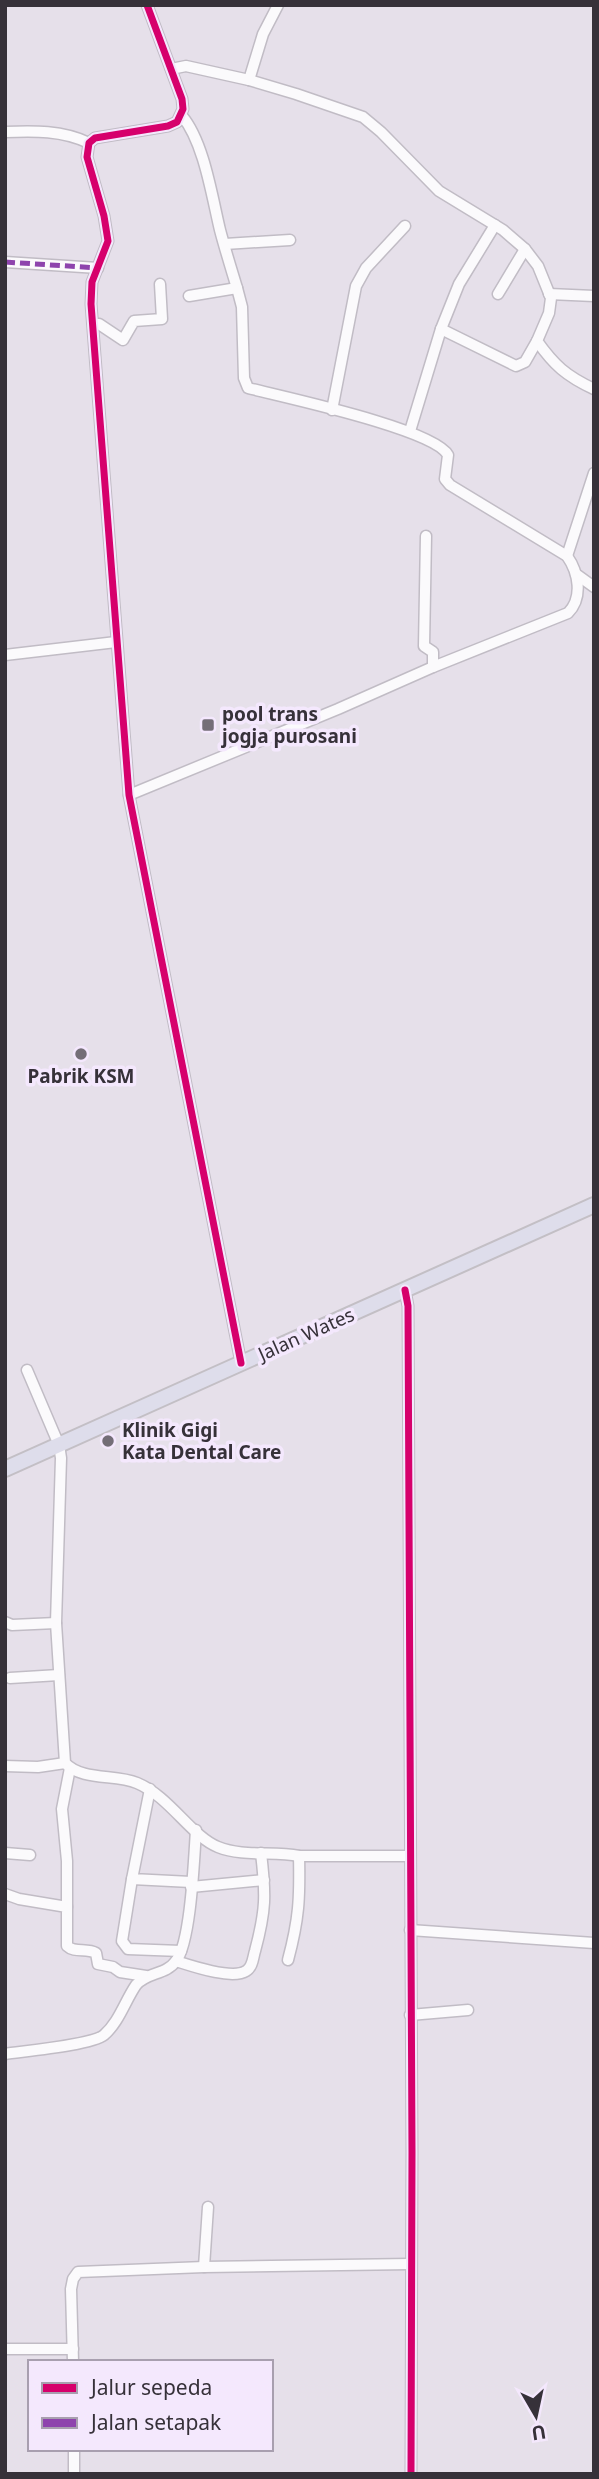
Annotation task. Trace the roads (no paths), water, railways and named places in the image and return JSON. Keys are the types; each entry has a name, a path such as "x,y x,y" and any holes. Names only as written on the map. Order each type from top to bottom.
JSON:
{"highway":[{"name":"Jalan Wates","path":"5,1469 594,1205"}],"street":[{"path":"129,795 568,612 575,606 578,598 575,567 567,556 450,485 445,479 447,451 410,431 246,386 242,307 196,141 182,116 182,100 147,5"},
{"path":"249,80 263,34 278,5"},
{"path":"171,69 186,66 249,80 296,93 363,117 439,191 495,225 525,248 538,266 549,294 549,313 525,362 516,366 441,329"},
{"path":"182,116 168,126 95,138 89,143 87,157 104,216 108,241 91,291 129,795 241,1363"},
{"path":"5,132 43,130 89,143"},
{"path":"410,431 441,329 459,284 495,225"},
{"path":"332,410 356,286 366,268 405,226"},
{"path":"225,244 290,240"},
{"path":"498,294 525,248"},
{"path":"5,262 99,268"},
{"path":"93,328 99,324 123,340 134,321 162,319 160,284"},
{"path":"189,296 237,288"},
{"path":"549,294 594,296"},
{"path":"537,341 553,364 594,389"},
{"path":"567,556 594,473"},
{"path":"426,536 424,646 433,652 433,667"},
{"path":"576,574 594,587"},
{"path":"5,655 116,642"},
{"path":"404,1290 408,1306 411,2474"},
{"path":"27,1370 59,1445 61,1469 56,1623 68,1765 62,1810 67,1861 67,1946 70,1949 92,1951 96,1953 98,1964 113,1967 120,1972 146,1976 165,1970 179,1956 191,1885 196,1830"},
{"path":"5,1622 12,1625 56,1623"},
{"path":"10,1678 59,1675"},
{"path":"5,1766 68,1765 77,1772 122,1778 150,1789 216,1846 299,1856 410,1856"},
{"path":"150,1789 122,1941 128,1949 179,1956 206,1970 234,1973 248,1970 264,1917 266,1899 261,1853"},
{"path":"5,1853 30,1855"},
{"path":"288,1960 299,1910 299,1856"},
{"path":"132,1879 191,1885 264,1881"},
{"path":"5,1894 67,1907"},
{"path":"411,1930 594,1942"},
{"path":"5,2054 97,2039 110,2028 137,1985 146,1976"},
{"path":"410,2015 468,2010"},
{"path":"204,2267 208,2207"},
{"path":"73,2360 71,2289 78,2272 411,2264"},
{"path":"5,2350 73,2349"},
{"path":"74,2451 74,2474"}],"place":[{"name":"pool trans jogja purosani","path":"208,725"},
{"name":"Pabrik KSM","path":"81,1054"},
{"name":"Klinik Gigi Kata Dental Care","path":"108,1441"}]}
